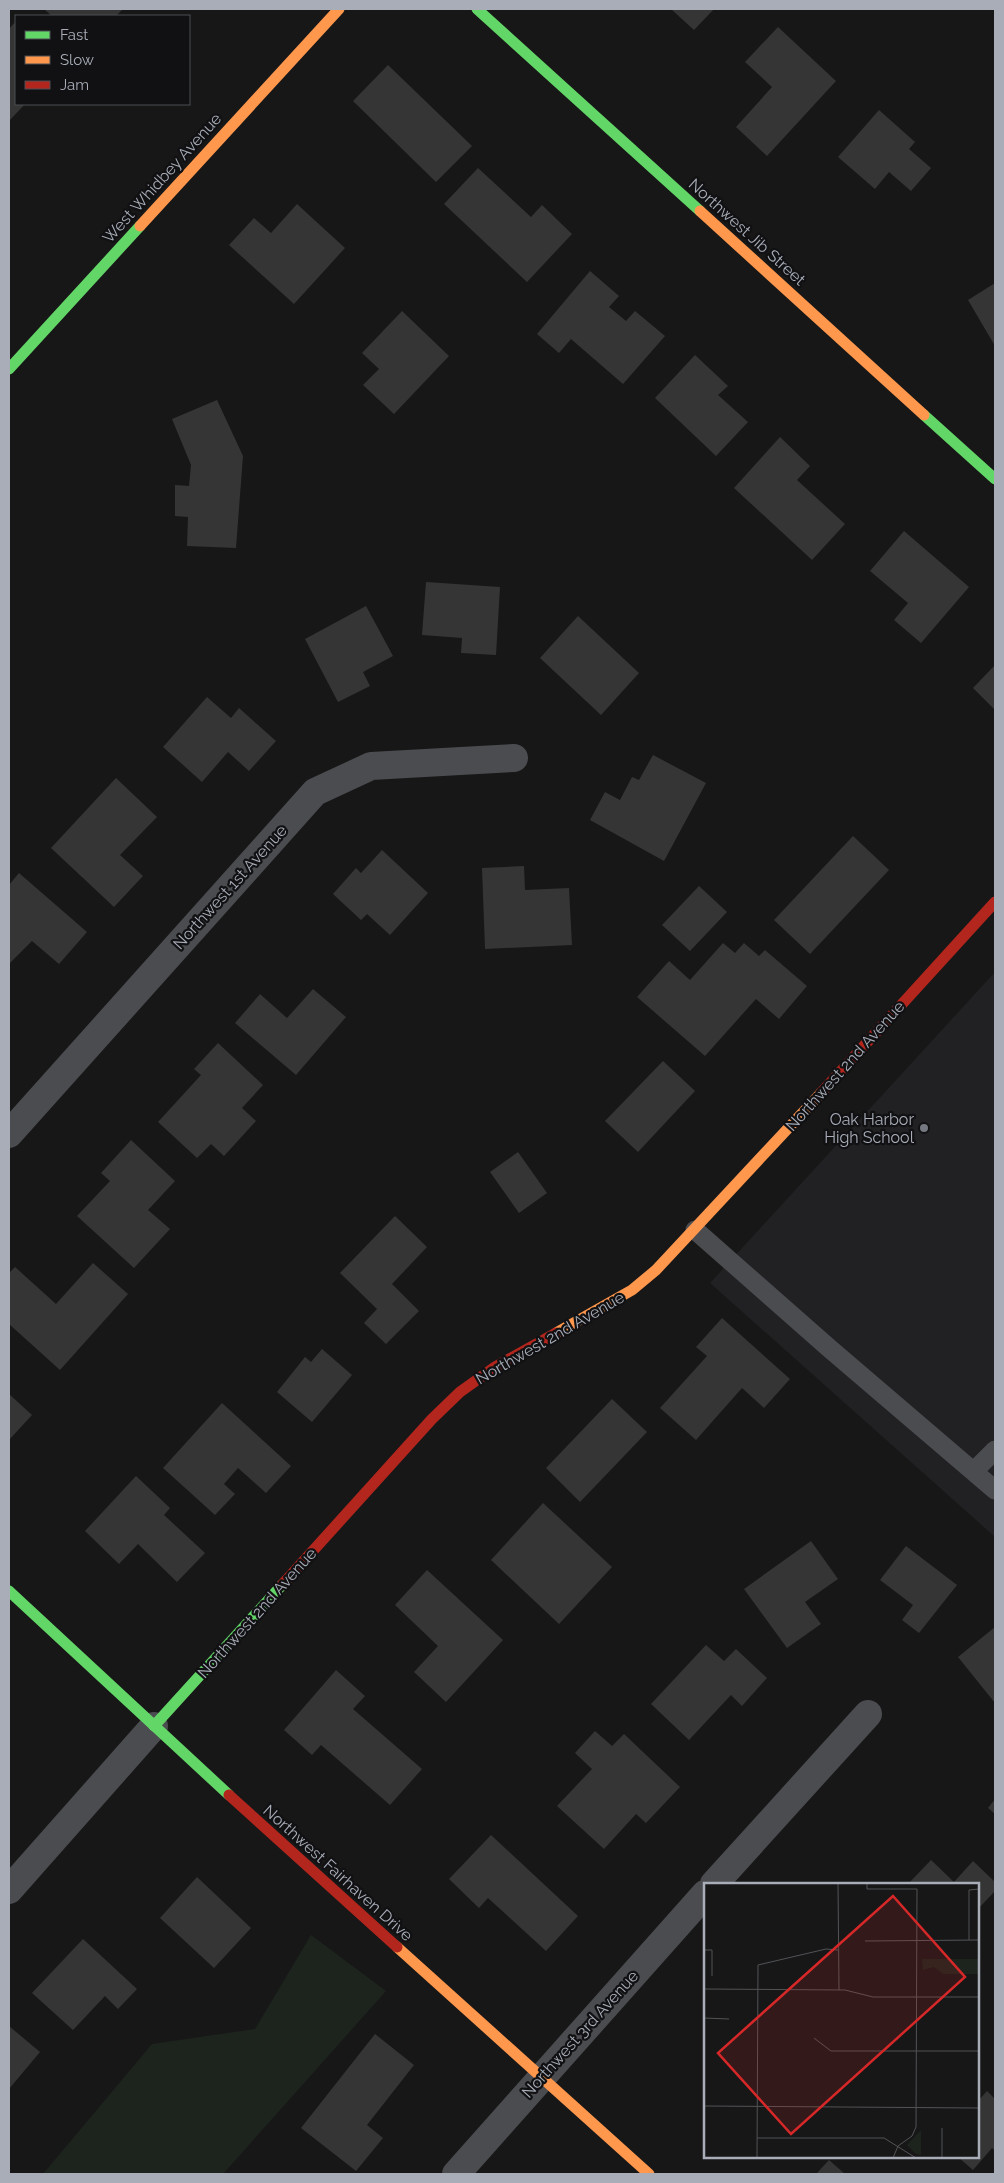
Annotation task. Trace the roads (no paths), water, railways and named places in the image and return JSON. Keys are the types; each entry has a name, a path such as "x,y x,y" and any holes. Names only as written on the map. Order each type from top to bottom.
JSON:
{"street":[{"name":"West Whidbey Avenue","path":"9,369 339,9"},
{"name":"Northwest Jib Street","path":"477,9 995,479"},
{"name":"Northwest 1st Avenue","path":"9,1134 315,792 371,766 514,758"},
{"name":"Northwest 2nd Avenue","path":"9,1890 154,1726 432,1419 460,1392 495,1367 632,1290 656,1270 695,1230 995,902"},
{"name":"Northwest Fairhaven Drive","path":"9,1591 186,1757 540,2078 649,2174"},
{"path":"715,1883 868,1714"},
{"name":"Northwest 3rd Avenue","path":"456,2174 704,1895"}],"lane":[{"path":"695,1230 995,1490"},
{"path":"974,1470 995,1450"}],"place":[{"name":"Oak Harbor High School","path":"924,1128"}]}
